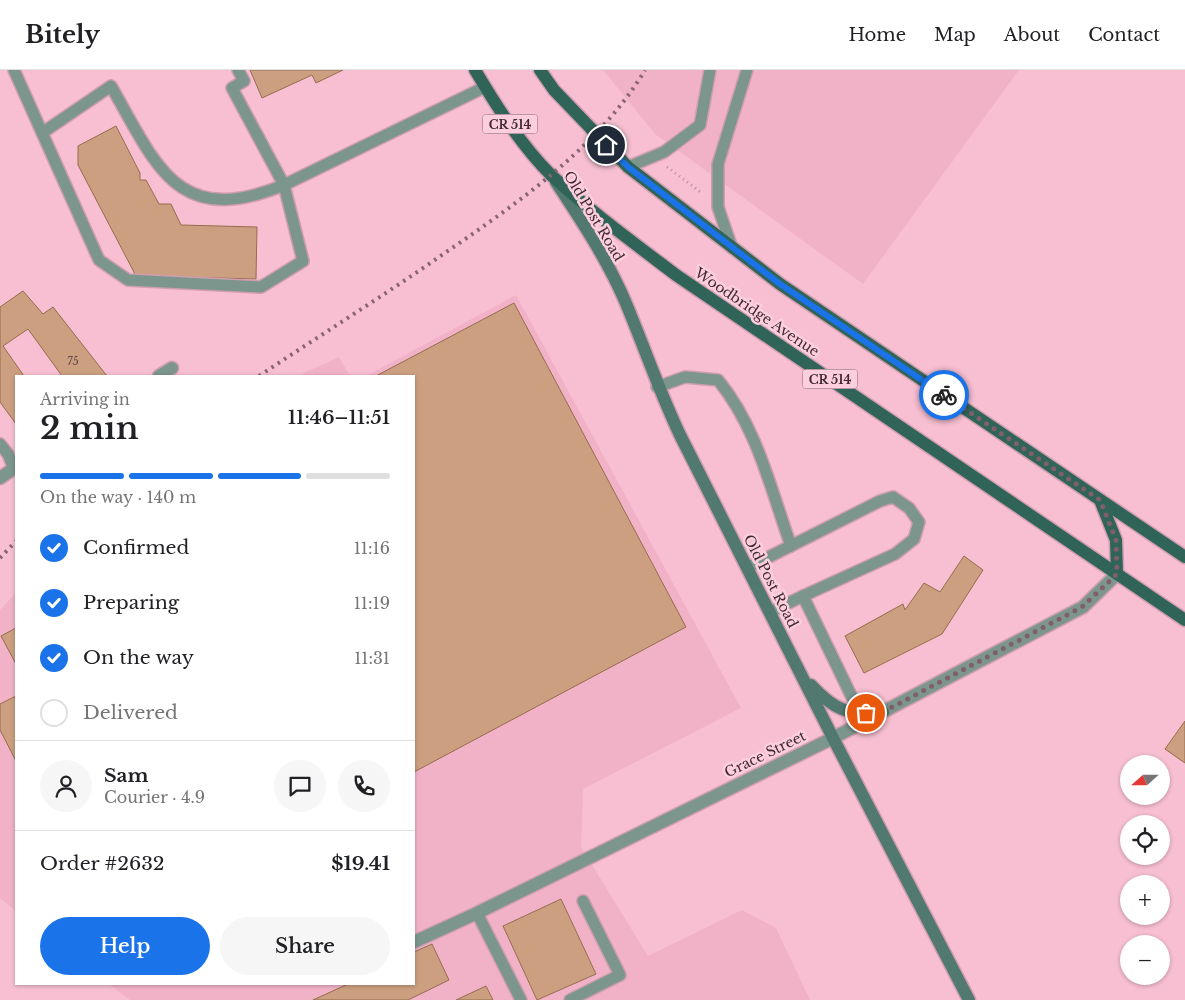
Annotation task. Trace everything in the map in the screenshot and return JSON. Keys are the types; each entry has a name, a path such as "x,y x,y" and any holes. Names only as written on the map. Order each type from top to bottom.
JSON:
{"main road":[{"name":"Woodbridge Avenue","path":"475,70 525,145 551,174 613,227 676,275 1185,620"},
{"path":"540,70 554,90 628,167 732,248 780,284 1185,557"},
{"path":"1100,500 1116,540 1117,574"}],"street":[{"name":"Old Post Road","path":"551,174 585,226 624,300 657,387 833,738 969,1000"},
{"path":"161,375 172,368"},
{"path":"0,478 15,468"},
{"path":"801,674 834,707 862,717 883,712 1082,607 1117,574"},
{"name":"Grace Street","path":"415,942 833,738 862,717"}],"lane":[{"path":"14,70 99,260 128,280 261,287 303,261 284,185 232,88 244,81 238,70"},
{"path":"628,167 664,152 700,125 710,70"},
{"path":"732,248 718,207 718,164 747,70"},
{"path":"42,133 110,86 167,177 183,189 212,200 229,200 256,196 284,185 485,87"},
{"path":"657,387 685,377 718,380 732,397 753,438 791,546"},
{"path":"0,444 15,468"},
{"path":"747,568 880,501 893,497 909,508 919,522 914,540 895,554 770,612"},
{"path":"803,596 862,717"},
{"path":"570,1000 620,974 583,902"},
{"path":"477,913 521,1000"}],"path":[{"path":"666,167 702,193"}],"shaded area":[{"path":"603,70 1019,70 863,284 655,134"},
{"path":"516,295 741,708 583,789 581,847 648,956 742,910 776,928 810,1000 130,1000 110,985 415,985 415,375 368,375"},
{"path":"339,357 349,375 302,375"},
{"path":"15,594 15,910 0,898 0,610"}],"building":[{"path":"250,70 343,70 316,83 312,75 262,98"},
{"path":"116,126 140,173 140,180 146,180 159,204 171,204 181,225 257,227 256,279 136,276 78,165 78,146"},
{"path":"23,291 43,314 53,307 106,375 61,375 28,329 3,346 23,375 15,375 15,423 0,402 0,307"},
{"path":"514,303 686,627 415,771 415,375 378,375"},
{"path":"964,556 983,570 942,634 864,673 845,636 903,604 905,610 924,583 940,592"},
{"path":"15,629 15,662 1,636"},
{"path":"15,696 15,759 0,730 0,704"},
{"path":"1185,721 1185,763 1165,749"},
{"path":"561,899 596,974 537,1000 503,926"},
{"path":"432,944 449,980 408,1000 313,1000 346,985 415,985 415,952"},
{"path":"486,986 493,1000 456,1000"}],"railway":[{"path":"261,375 496,218 552,174 604,125 626,98 645,70"},
{"path":"0,558 15,542"}],"way so far":[{"path":"866,713 883,712 1082,607 1117,574 1116,540 1100,500 944,395"}],"route":[{"path":"606,145 628,167 780,284 944,395"}]}
